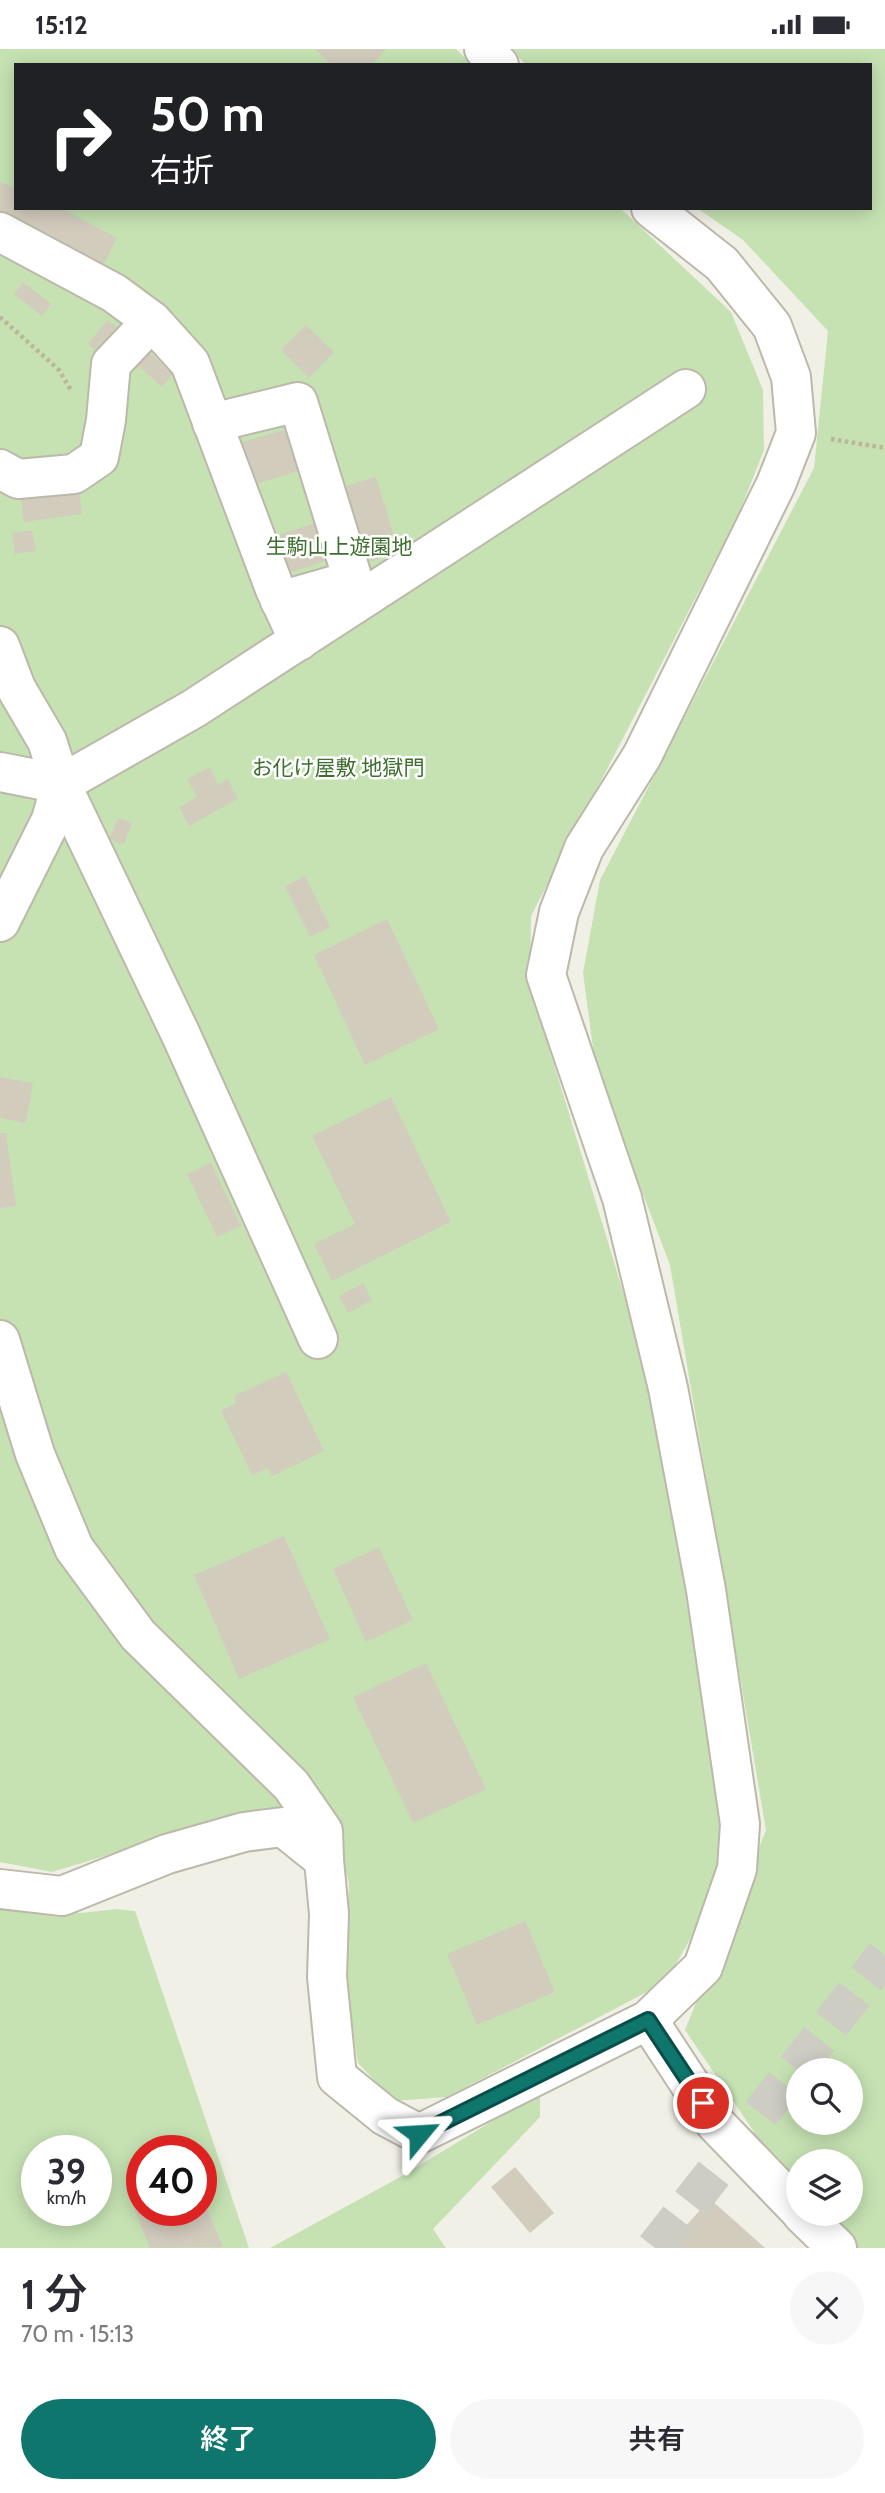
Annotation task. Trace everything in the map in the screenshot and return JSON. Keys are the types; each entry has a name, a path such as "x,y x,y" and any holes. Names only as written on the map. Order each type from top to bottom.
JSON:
{"street":[{"path":"484,49 497,63"},
{"path":"0,1340 35,1454 74,1548 138,1635 291,1785 323,1831 330,1915 327,1977 337,2077 385,2116 419,2134 648,2020 703,1967 737,1869 740,1824 706,1590 668,1388 622,1198 546,975 559,912 584,848 642,756 776,484 796,433 791,377 772,326 722,264 654,210"},
{"path":"0,232 114,293 152,321 190,363 280,601 299,641"},
{"path":"0,469 18,479 74,474 99,457 106,420 111,364 152,321"},
{"path":"0,772 61,783 193,709 686,389"},
{"path":"212,423 298,402 353,580 280,601"},
{"path":"0,646 16,688 47,740 61,783 181,1035 318,1339"},
{"path":"0,922 12,871 51,820 61,783"},
{"path":"0,1889 62,1896 167,1854 244,1832 283,1827 324,1860"},
{"path":"648,2020 716,2124 786,2197"},
{"path":"814,2226 837,2248"}],"path":[{"path":"0,317 59,370 77,399"},
{"path":"796,433 885,448"}],"green space":[{"name":"生駒山上遊園地","path":"0,49 456,49 470,63 14,63 14,210 622,210 731,312 763,390 764,450 737,518 531,916 530,985 648,1374 718,1742 721,1884 666,1982 447,2097 394,2101 358,2063 344,1977 349,1884 334,1823 255,1811 52,1872 0,1862"},
{"path":"511,49 885,49 885,2248 854,2248 833,2226 863,2226 863,2149 786,2149 786,2176 685,2030 766,1830 670,1265 596,1070 583,973 600,880 814,468 828,331 743,240 700,210 872,210 872,63 524,63"},
{"path":"0,1898 80,1913 117,1909 135,1911 211,2135 126,2135 126,2226 217,2226 217,2153 249,2248 0,2248"},
{"path":"540,2092 540,2117 433,2229 446,2248 270,2248 402,2176"}],"building":[{"path":"315,49 386,49 374,63 330,63"},
{"path":"0,182 14,187 14,210 65,210 117,238 103,265 32,227 0,217"},
{"path":"23,282 51,304 42,316 14,294"},
{"path":"107,320 121,330 102,355 88,344"},
{"path":"306,325 334,352 309,378 281,350"},
{"path":"142,346 173,374 162,387 131,359"},
{"path":"284,430 299,471 252,485 244,464 249,462 242,442"},
{"path":"376,477 399,552 368,562 346,486"},
{"path":"79,487 82,514 24,522 20,494"},
{"path":"319,522 331,559 289,573 277,535"},
{"path":"32,530 36,551 15,554 12,533"},
{"path":"210,767 218,785 228,779 238,799 189,826 179,807 197,797 187,779"},
{"path":"118,818 132,823 124,844 109,839"},
{"path":"305,876 330,927 310,937 285,886"},
{"path":"387,919 439,1029 365,1065 314,955"},
{"path":"0,1077 33,1083 26,1123 0,1118"},
{"path":"391,1097 451,1222 332,1281 314,1244 355,1224 312,1136"},
{"path":"0,1133 6,1133 16,1206 0,1208"},
{"path":"211,1163 241,1226 217,1237 187,1174"},
{"path":"363,1283 372,1300 348,1313 339,1296"},
{"path":"286,1372 324,1451 272,1476 268,1468 252,1475 221,1411 236,1403 234,1396"},
{"path":"284,1536 330,1639 239,1679 194,1575"},
{"path":"379,1547 413,1620 366,1642 333,1569"},
{"path":"426,1663 486,1789 413,1823 353,1697"},
{"path":"525,1921 555,1992 477,2025 447,1954"},
{"path":"515,2167 554,2213 530,2233 491,2187"},
{"path":"710,2199 765,2248 666,2248"},
{"path":"141,2226 214,2226 223,2247 150,2248"}],"tunnel":[{"path":"655,2248 885,1955"}],"route":[{"path":"419,2134 648,2020 703,2103"}],"park label":[{"name":"お化け屋敷 地獄門","path":"338,768"}]}
